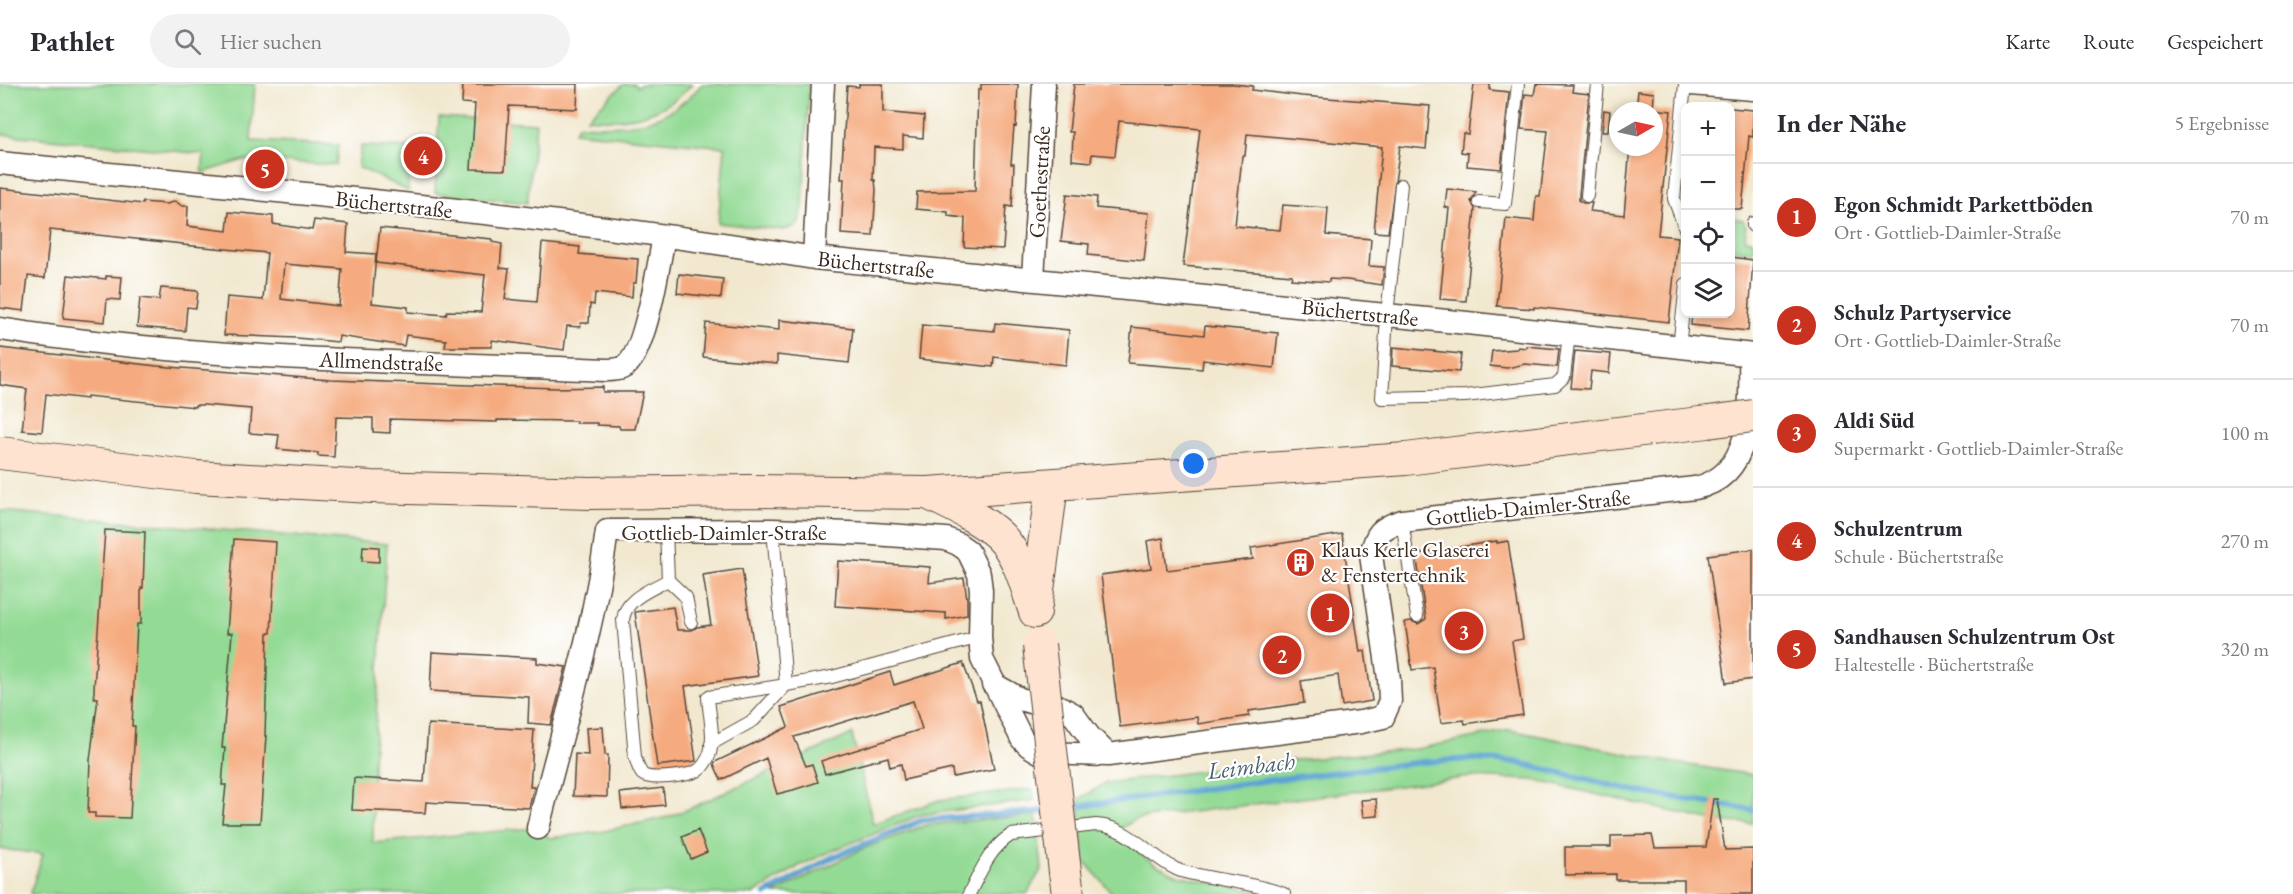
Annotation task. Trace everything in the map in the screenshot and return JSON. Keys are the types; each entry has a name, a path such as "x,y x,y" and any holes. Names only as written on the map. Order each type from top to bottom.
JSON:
{"main road":[{"path":"0,453 196,477 372,487 590,493 785,491 928,494 1406,459 1753,416"},
{"path":"1035,612 1052,485"},
{"path":"928,494 962,510 1005,542 1017,560 1035,612 1067,883"}],"street":[{"path":"814,258 824,84"},
{"name":"Goethestraße","path":"1033,279 1044,84"},
{"path":"1692,84 1753,89"},
{"name":"Büchertstraße","path":"0,163 535,219 814,258 1387,315 1752,355"},
{"name":"Allmendstraße","path":"0,328 50,337 245,356 621,369 632,362 642,340 664,236"},
{"name":"Gottlieb-Daimler-Straße","path":"538,828 592,613 603,564 607,531 773,530 883,534 946,539 958,544 968,551 979,574 982,598 980,637 982,659 1017,730 1029,746 1041,753 1108,755 1349,724 1383,717 1390,701 1389,679 1371,555 1375,537 1388,526 1402,521 1637,495 1712,483 1730,474 1746,451 1749,442 1752,355"},
{"path":"993,684 1020,699 1037,704 1056,705 1073,714 1089,736 1108,755"}],"lane":[{"path":"1479,202 1505,204 1518,84"},
{"path":"1587,196 1598,84"},
{"path":"1681,218 1674,200 1685,84"},
{"path":"1401,185 1387,315 1382,398 1465,396 1556,385 1564,377 1569,334"},
{"path":"1679,347 1682,318"},
{"path":"1402,521 1417,616"},
{"path":"711,744 754,720 786,685 773,530"},
{"path":"666,531 668,580 686,597 691,622"},
{"path":"668,580 631,602 623,616 638,765 642,773 651,777 691,773 703,765 710,752 711,744 708,697 832,676 980,637"},
{"path":"969,894 989,855 999,843 1011,836 1096,825 1108,825 1122,831 1156,858 1178,870 1266,887 1284,894"}],"green space":[{"path":"0,84 255,84 251,141 338,145 336,165 244,160 202,173 204,154 0,134"},
{"path":"624,84 634,84 637,87 641,84 692,84 669,104 644,115 616,119 587,118"},
{"path":"702,84 809,84 803,207 798,225 784,230 718,223 725,147 574,132 578,125 614,126 646,121 660,116 675,109"},
{"path":"439,117 536,123 527,203 435,193"},
{"path":"361,146 410,148 408,191 358,167"},
{"path":"1735,219 1743,220 1746,227 1745,239 1753,240 1753,251 1735,249"},
{"path":"0,511 387,544 373,764 373,843 533,828 550,838 600,832 668,817 852,734 873,824 939,800 1033,789 1034,800 920,815 799,866 754,894 30,894 43,854 0,849"},
{"path":"1510,730 1669,762 1753,775 1753,823 1718,822 1533,780 1471,777 1136,819 1115,832 1153,863 1178,875 1268,894 1113,894 1084,861 1079,799 1106,783 1274,762 1416,749"},
{"path":"1036,815 1042,868 1027,894 773,894 862,849 926,825"}],"building":[{"path":"463,84 578,84 577,109 509,106 505,170 471,169 475,104 462,103"},
{"path":"859,84 883,84 883,112 924,116 923,138 903,136 903,149 874,147 873,180 875,180 876,190 873,236 841,234 844,179 841,179 847,86 859,87"},
{"path":"981,84 1018,84 1011,164 1014,164 1012,207 1006,206 1003,249 964,247 965,218 948,216 948,212 916,209 917,192 975,191 978,90 981,90"},
{"path":"1074,84 1233,84 1253,86 1252,90 1302,96 1430,106 1426,149 1400,146 1388,233 1374,232 1382,147 1247,134 1245,156 1242,156 1235,226 1280,230 1283,205 1328,208 1326,235 1371,239 1369,266 1384,267 1382,285 1347,280 1329,279 1329,282 1291,279 1292,275 1183,266 1200,129 1119,121 1115,156 1092,154 1091,162 1072,160 1073,132 1069,132"},
{"path":"1474,84 1490,84 1490,90 1509,92 1501,169 1467,166 1468,153 1461,152 1463,133 1468,134"},
{"path":"1536,84 1573,85 1572,92 1589,94 1579,200 1583,203 1592,203 1590,211 1624,215 1629,156 1663,156 1663,110 1671,111 1658,235 1678,237 1669,322 1534,307 1534,309 1497,306 1506,218 1534,221 1536,196 1540,196 1548,131 1521,129 1525,94 1534,95"},
{"path":"1638,91 1654,93 1654,102 1637,102"},
{"path":"1735,108 1753,110 1753,137 1749,136 1742,209 1735,209"},
{"path":"1604,110 1609,111 1608,132 1602,132"},
{"path":"0,188 143,204 143,202 167,204 175,201 182,206 188,206 187,226 227,231 229,212 273,216 273,224 312,230 314,220 348,224 346,252 376,254 372,303 408,307 408,312 446,315 447,311 481,312 485,275 376,263 380,228 492,239 492,242 502,244 500,268 509,269 505,299 537,302 542,243 580,247 579,254 638,259 632,297 595,293 594,305 590,304 589,323 581,323 580,327 567,326 564,350 492,340 492,347 445,347 446,340 406,335 404,346 339,336 338,342 224,335 227,297 263,300 267,253 50,230 45,278 28,276 24,311 0,308","holes":["284,264 342,269 339,306 281,299"]},
{"path":"1447,189 1476,192 1471,201 1475,209 1466,301 1440,299 1449,208 1445,207"},
{"path":"1067,194 1097,197 1096,208 1149,213 1144,261 1088,255 1089,244 1061,241"},
{"path":"1735,258 1753,260 1748,331 1691,325 1692,318 1735,318"},
{"path":"679,274 723,279 721,298 677,293"},
{"path":"68,275 106,279 106,276 122,277 120,300 107,299 105,322 63,318"},
{"path":"161,288 198,291 196,308 187,307 185,331 137,327 140,298 159,300"},
{"path":"779,320 853,328 849,363 777,355 777,364 703,357 706,323 779,330"},
{"path":"995,323 1069,330 1066,365 994,357 993,367 919,359 922,325 994,331"},
{"path":"1205,326 1278,333 1274,368 1203,360 1202,369 1128,363 1132,327 1204,335"},
{"path":"1526,346 1559,349 1557,367 1525,364 1507,368 1490,366 1492,351 1526,348"},
{"path":"1393,347 1461,354 1459,372 1392,366"},
{"path":"0,348 157,366 331,380 555,388 603,387 603,392 643,392 635,429 620,429 619,426 576,423 576,421 497,420 497,422 390,419 390,433 373,432 373,418 336,417 334,457 318,456 318,453 277,449 279,435 249,433 251,409 204,405 195,405 195,407 46,394 42,432 22,430 27,389 0,385"},
{"path":"1575,351 1611,354 1609,373 1591,371 1589,389 1571,388"},
{"path":"105,530 145,532 141,624 137,624 130,818 95,817 95,813 88,813 90,760 98,698 94,698 94,688"},
{"path":"1342,534 1360,652 1365,651 1372,701 1342,706 1338,675 1301,681 1304,703 1249,711 1249,716 1198,724 1197,717 1120,727 1101,575 1151,568 1147,541 1163,538 1167,570 1253,559 1251,548"},
{"path":"234,539 276,542 271,633 268,633 266,736 260,823 222,823 226,785 222,785 225,748 222,748 232,633 227,633"},
{"path":"1497,541 1497,543 1508,541 1523,639 1512,641 1523,715 1465,724 1464,720 1441,723 1433,667 1412,670 1405,622 1411,621 1418,624 1426,619 1416,554"},
{"path":"363,546 379,547 379,562 362,561"},
{"path":"1753,549 1753,679 1726,683 1708,555"},
{"path":"838,561 930,567 929,583 964,578 967,615 946,619 946,613 835,606"},
{"path":"742,569 758,676 685,686 696,761 657,766 635,612 673,607 677,630 692,630 711,625 703,575"},
{"path":"432,652 537,658 537,663 566,667 551,725 528,723 529,697 430,691"},
{"path":"963,663 977,701 980,701 994,769 953,777 952,769 904,780 901,764 890,767 888,757 825,774 821,761 922,729 913,701 794,737 806,766 812,764 818,782 777,794 766,758 721,780 715,762 788,727 781,707 890,672 894,685"},
{"path":"428,724 534,730 530,787 534,787 529,808 426,802 425,813 352,810 354,778 424,782"},
{"path":"603,727 605,755 608,755 607,797 573,796 575,754 588,755 586,728"},
{"path":"663,788 665,805 622,809 620,793"},
{"path":"1376,799 1378,816 1363,817 1361,800"},
{"path":"1713,799 1717,799 1725,850 1753,849 1753,894 1684,894 1684,880 1616,880 1616,874 1565,875 1565,847 1611,847 1611,836 1652,835 1655,848 1706,847"},
{"path":"698,830 707,852 691,859 682,837"}],"waterway":[{"name":"Leimbach","path":"1067,808 1277,779 1423,762 1472,759 1515,762 1634,791 1753,810"},
{"name":"Leimbach","path":"766,894 831,858 923,820 1048,811"}],"place":[{"name":"Schulzentrum","path":"423,156"},
{"name":"Sandhausen Schulzentrum Ost","path":"265,169"},
{"name":"Klaus Kerle Glaserei & Fenstertechnik","path":"1300,562"},
{"name":"Egon Schmidt Parkettböden","path":"1330,613"},
{"name":"Aldi Süd","path":"1464,631"},
{"name":"Schulz Partyservice","path":"1282,655"}]}
